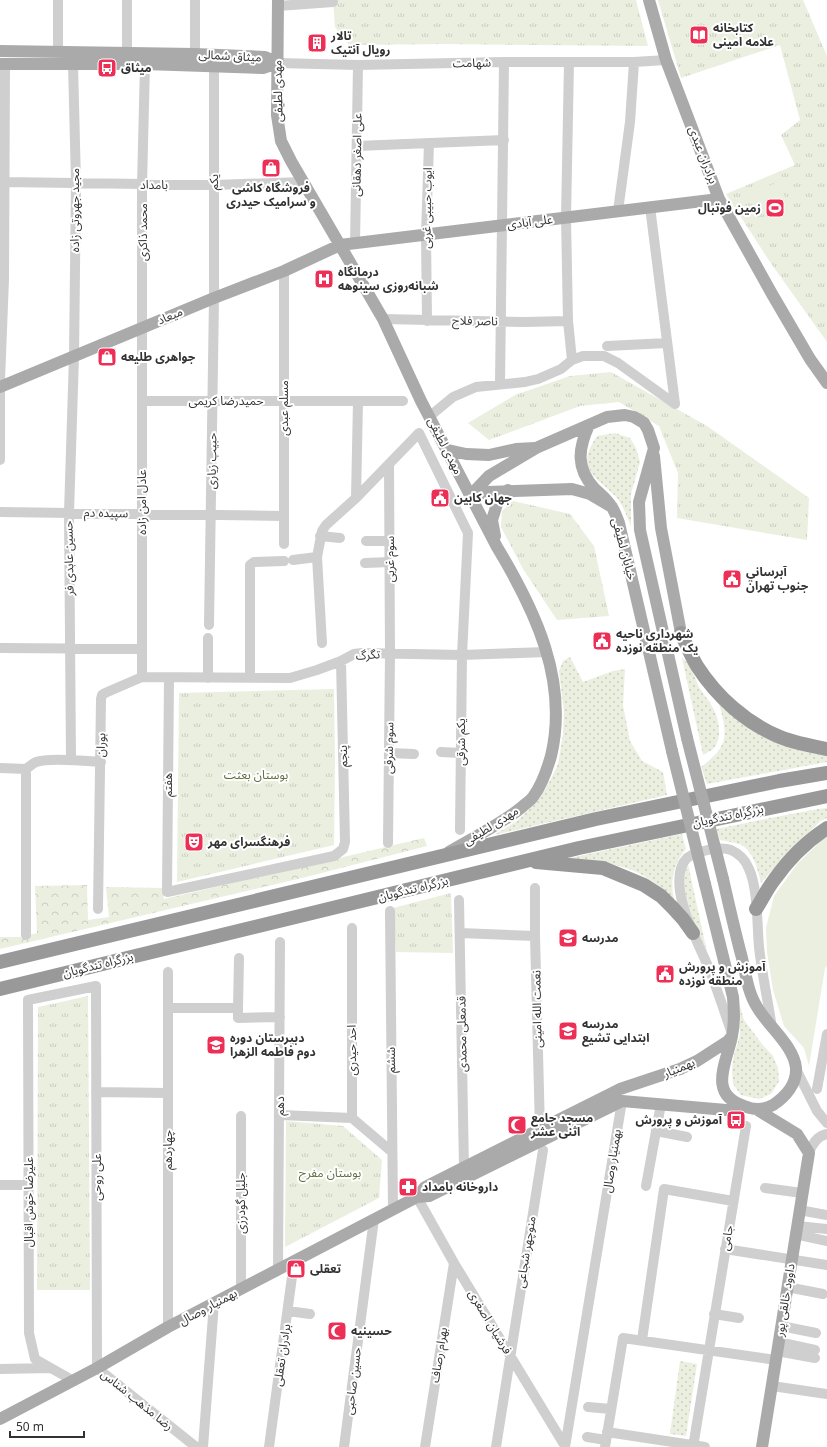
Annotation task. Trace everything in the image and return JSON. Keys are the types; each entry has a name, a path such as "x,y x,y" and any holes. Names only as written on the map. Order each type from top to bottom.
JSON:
{"highway":[{"path":"681,633 697,666 714,688 732,707 756,725 780,737 803,745 827,749"},
{"name":"بزرگراه تندگویان","path":"0,962 193,917 596,819 779,781 827,773"},
{"name":"بزرگراه تندگویان","path":"0,989 587,846 827,796"},
{"path":"756,910 773,880 790,859 808,842 827,828"},
{"path":"526,861 604,868 644,885 661,896 683,918 693,933"}],"main road":[{"name":"برادران عبدی","path":"649,0 666,60 719,199 810,359 827,383"},
{"name":"مهدی لطیفی","path":"278,3 277,115 281,141 303,182 383,319 421,401 510,569 548,652 553,675 556,708 555,740 547,771 533,798 514,814 444,855"},
{"name":"میثاق شمالی","path":"0,51 195,54 264,57 278,63"},
{"name":"میثاق شمالی","path":"2,64 145,64 263,68 278,63"},
{"name":"علی آبادی","path":"340,246 719,199"},
{"name":"میعاد","path":"0,387 214,298 284,271 340,246"},
{"path":"470,496 489,476 536,448 607,417 625,415 634,417 644,423 654,448 661,528 681,633"},
{"name":"خیابان لطیفی","path":"589,425 582,439 580,464 585,476 612,507 619,523 626,547 672,752 732,997 735,1012 732,1036"},
{"path":"448,450 466,454 489,455 516,448 536,448"},
{"name":"خیابان لطیفی","path":"654,448 639,502 638,516 640,530 687,738 751,995 757,1007 772,1028"},
{"path":"470,496 487,492 508,490 572,489 590,494 612,507"},
{"path":"497,547 492,520 498,501 508,490"},
{"path":"756,1109 769,1107 780,1100 791,1088 796,1069 794,1059 789,1049 772,1028"},
{"path":"732,1036 722,1076 723,1086 728,1096 742,1106 756,1109 797,1134 809,1154"},
{"name":"بهمنیار","path":"621,1095 697,1062 728,1041 732,1036"},
{"path":"621,1095 661,1104 726,1110 732,1110 742,1106"},
{"name":"بهمنیار وصال","path":"417,1197 425,1187 540,1130 621,1095"},
{"name":"بهمنیار وصال","path":"0,1419 97,1368 168,1327 393,1209 417,1197 429,1196 621,1095"},
{"name":"داوود خالقی پور","path":"762,1447 809,1154"}],"street":[{"path":"58,0 58,52"},
{"path":"127,0 127,53"},
{"path":"195,0 195,54"},
{"path":"278,3 333,2"},
{"name":"شهامت","path":"278,63 358,65 504,62 634,62 666,60"},
{"path":"500,384 504,62"},
{"path":"569,62 566,218 568,321 572,360"},
{"path":"618,211 630,122 634,62"},
{"path":"0,460 4,182 2,64"},
{"name":"مجید جهروتی زاده","path":"73,64 76,183 74,356"},
{"name":"محمد ذاکری","path":"143,327 142,185 145,64"},
{"name":"علی اصغر دهقانی","path":"356,244 358,65"},
{"name":"یکم","path":"214,67 214,298"},
{"path":"357,146 504,140"},
{"name":"ایوب حبیبی غربی","path":"427,321 426,236 429,143"},
{"name":"بامداد","path":"4,182 214,185 303,182"},
{"path":"430,416 453,397 476,387 525,382 538,379 561,368 572,360 583,356 604,356 618,363 675,404 650,207"},
{"name":"مسلم عبدی","path":"284,271 284,544"},
{"name":"حبیب زیاری","path":"209,625 214,298"},
{"name":"ناصر فلاح","path":"383,319 500,322 568,321"},
{"name":"عادل امن زاده","path":"142,677 143,327"},
{"path":"607,346 667,343"},
{"name":"حسین عابدی‌ فر","path":"71,760 69,513 74,356"},
{"path":"356,498 358,401"},
{"name":"حمیدرضا کریمی","path":"143,402 403,401"},
{"path":"322,643 317,557 320,536 326,525 356,498 419,434 454,503 470,496"},
{"name":"سوم غربی","path":"390,464 390,654"},
{"name":"یکم شرقی","path":"454,503 466,528 468,537 462,655 460,830"},
{"name":"سپیده دم","path":"0,512 284,516"},
{"path":"320,536 340,538"},
{"path":"366,540 390,541"},
{"path":"250,678 250,565 254,562 317,557"},
{"path":"365,563 390,562"},
{"path":"208,638 208,678"},
{"path":"0,648 142,649"},
{"name":"تگرگ","path":"169,678 290,678 341,661 354,654 462,655 548,652"},
{"name":"سوم شرقی","path":"388,843 390,654"},
{"name":"پنجم","path":"167,892 334,856 343,849 345,842 341,661"},
{"name":"بوران","path":"0,768 26,769 35,762 40,761 71,760 101,762 102,695 142,677 169,678"},
{"name":"هفتم","path":"167,892 169,678"},
{"path":"441,752 461,753"},
{"path":"389,753 414,754"},
{"path":"98,909 101,762"},
{"path":"26,769 26,935"},
{"path":"732,1036 710,971 693,933 680,892 679,879 682,866 688,857 720,848 738,854 743,859 750,872 756,910 759,948 772,1028"},
{"name":"نعمت الله امینی","path":"535,888 540,1130"},
{"name":"قدمعلی محمدی","path":"459,900 464,1168"},
{"name":"ششم","path":"390,911 393,1209"},
{"name":"احد حیدری","path":"352,928 352,1118"},
{"path":"460,933 535,936"},
{"name":"دهم","path":"278,1270 280,942"},
{"path":"239,958 238,1018 280,1017"},
{"name":"چهاردهم","path":"168,972 168,1327"},
{"name":"علی روحی","path":"28,1000 96,986 97,1368"},
{"name":"علیرضا خوش اقبال","path":"28,1000 28,1333 35,1359 72,1380"},
{"path":"168,1008 238,1008"},
{"path":"817,1089 827,1034"},
{"path":"796,1069 817,1111 827,1123"},
{"path":"96,1092 168,1093"},
{"name":"بهمنیار وصال","path":"565,1447 621,1095"},
{"path":"646,1186 661,1104"},
{"path":"280,1115 352,1118 392,1152"},
{"name":"جلیل گودرزی","path":"241,1116 241,1289"},
{"name":"جامی","path":"693,1446 746,1126"},
{"path":"656,1131 687,1137"},
{"path":"809,1154 814,1142 823,1135 827,1134"},
{"name":"منوچهر شجاعی","path":"496,1447 543,1150"},
{"path":"0,1185 28,1185"},
{"path":"765,1188 802,1193"},
{"path":"642,1340 664,1189 733,1201"},
{"name":"فرشیان اصغری","path":"417,1197 454,1263 565,1447"},
{"path":"799,1210 827,1215"},
{"name":"حسین صاحبی","path":"344,1447 374,1219"},
{"path":"796,1230 827,1229"},
{"path":"796,1230 827,1240"},
{"path":"725,1249 827,1265"},
{"name":"برادران تعقلی","path":"269,1447 294,1262"},
{"name":"بهرام رصاف","path":"425,1447 454,1263"},
{"path":"787,1287 823,1294"},
{"path":"203,1447 214,1303"},
{"path":"288,1312 310,1314"},
{"path":"714,1314 739,1318"},
{"path":"781,1326 816,1333"},
{"path":"606,1440 623,1338 708,1350 777,1351 815,1354"},
{"path":"0,1369 50,1368"},
{"name":"رضا مذهب شناس","path":"97,1368 196,1447"},
{"path":"772,1386 827,1394"},
{"path":"588,1407 611,1409"},
{"path":"587,1437 606,1440 705,1447"}],"green space":[{"path":"333,0 636,0 648,46 443,44 349,45 335,27"},
{"path":"658,0 803,0 827,56 827,342 770,262 726,194 795,165 781,135 800,120 780,45 681,78"},
{"name":"زمین فوتبال","path":"780,182 794,225 771,234 755,191"},
{"path":"611,372 707,426 809,498 807,540 677,518 678,473 659,426 619,402 580,406 489,440 468,423 515,395 570,376"},
{"path":"615,433 630,438 636,448 640,462 631,494 631,526 625,511 617,498 595,478 590,472 588,465 587,457 597,436"},
{"path":"513,501 570,514 594,546 609,616 557,620 523,569 501,527 502,511"},
{"path":"570,657 583,682 613,671 625,669 623,705 630,741 642,761 663,772 667,795 494,835 517,821 538,801 558,764 563,735 564,711 559,671 563,661"},
{"path":"682,658 690,668 699,687 715,712 718,723 719,734 716,745 712,750 703,755"},
{"name":"بوستان بعثت","path":"334,689 334,845 177,882 179,693"},
{"path":"719,704 739,719 827,755 827,762 707,784 701,767 717,753 724,740 724,724"},
{"path":"827,808 827,818 820,821 790,850 761,883 754,860 748,850 739,844 720,840 716,829 770,818"},
{"path":"682,834 686,849 675,867 672,886 674,900 650,880 624,868 597,861 565,859"},
{"path":"827,837 827,966 825,968 809,1066 804,1048 784,1026 773,990 767,952 766,928 774,896 798,863"},
{"path":"424,838 427,846 302,878 0,949 0,937 22,937 37,933 35,886 87,885 88,920 109,917 106,887 162,888 164,899"},
{"path":"688,864 707,952 687,909 684,897 684,875"},
{"path":"451,893 453,953 396,952 393,908"},
{"path":"88,996 90,1290 37,1290 38,1007"},
{"path":"740,1006 744,1020 773,1056 778,1068 779,1081 771,1094 759,1099 741,1095 733,1084 732,1069 734,1055 740,1035"},
{"name":"بوستان مفرح","path":"286,1121 343,1126 382,1160 379,1198 285,1247"},
{"path":"680,1361 697,1364 686,1436 670,1434"}],"place":[{"name":"کتابخانه علامه امینی","path":"699,35"},
{"name":"تالار رویال آنتیک","path":"317,43"},
{"name":"میثاق","path":"107,68"},
{"name":"فروشگاه کاشی و سرامیک حیدری","path":"271,168"},
{"name":"زمین فوتبال","path":"775,208"},
{"name":"درمانگاه شبانه‌روزی سینوهه","path":"324,279"},
{"name":"جواهری طلیعه","path":"107,357"},
{"name":"جهان کابین","path":"440,498"},
{"name":"آبرساني جنوب تهران","path":"732,579"},
{"name":"شهرداری ناحیه یک منطقه نوزده","path":"602,641"},
{"name":"فرهنگسرای مهر","path":"194,842"},
{"name":"مدرسه","path":"568,938"},
{"name":"آموزش و پرورش منطقه نوزده","path":"665,974"},
{"name":"مدرسه ابتدایی تشیع","path":"568,1031"},
{"name":"دبیرستان دوره دوم فاطمه الزهرا","path":"216,1045"},
{"name":"آموزش و پرورش","path":"736,1120"},
{"name":"مسجد جامع اثنی عشر","path":"517,1125"},
{"name":"داروخانه بامداد","path":"408,1187"},
{"name":"تعقلی","path":"296,1269"},
{"name":"حسینیه","path":"337,1331"}]}
